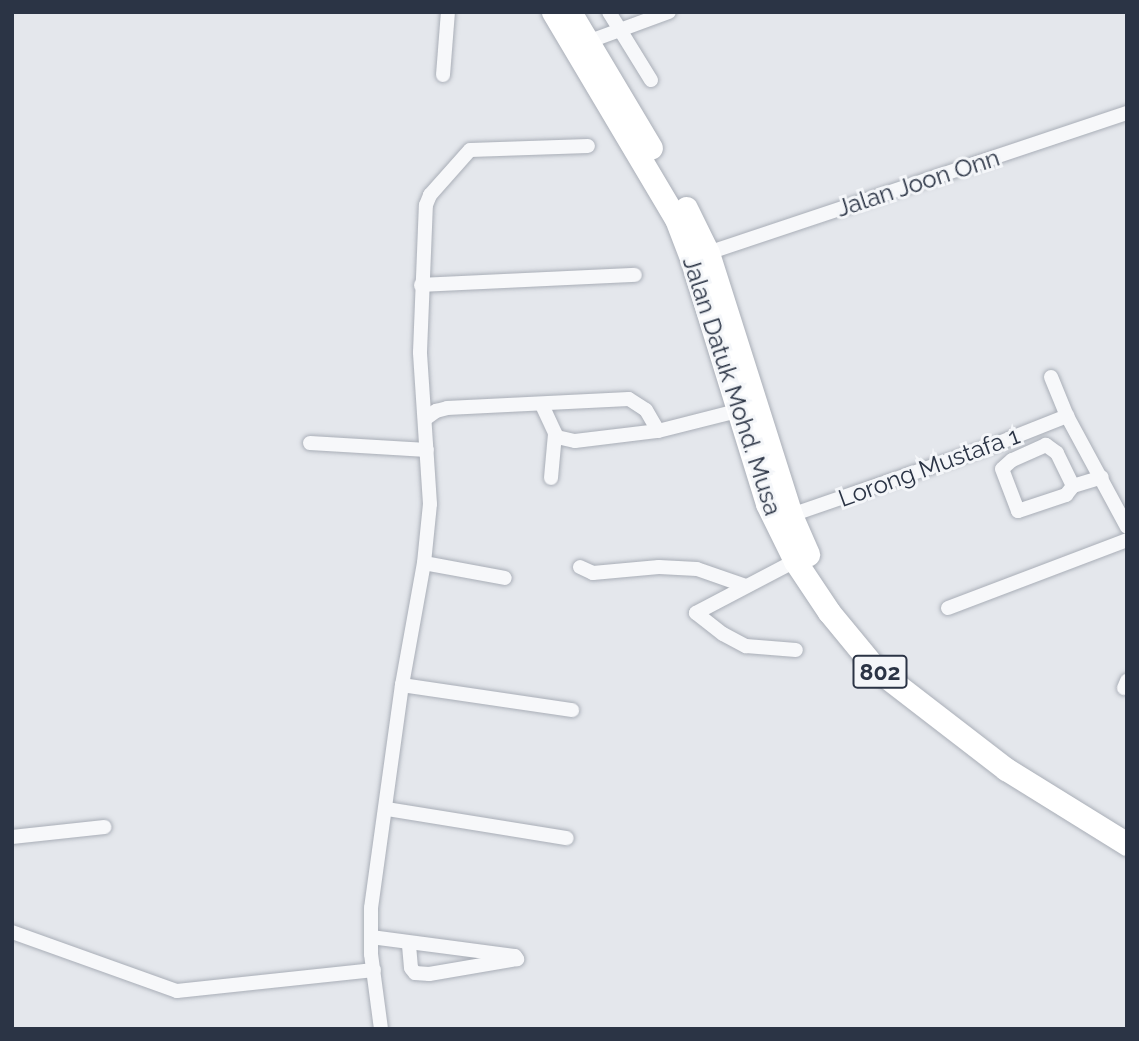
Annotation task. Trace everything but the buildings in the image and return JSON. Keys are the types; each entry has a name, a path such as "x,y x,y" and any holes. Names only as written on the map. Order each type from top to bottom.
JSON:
{"highway":[{"name":"Jalan Datuk Mohd. Musa","path":"553,12 676,219 691,258 767,504 795,561 829,612 876,669 1006,769 1127,844"},
{"name":"Jalan Datuk Mohd. Musa","path":"570,12 590,41 689,214 708,253 791,515 836,608 880,658 987,741 1127,827"},
{"path":"737,411 747,404 751,390"}],"street":[{"path":"443,75 448,12"},
{"path":"609,12 652,80"},
{"path":"590,41 669,12"},
{"name":"Jalan Joon Onn","path":"708,253 1127,113"},
{"path":"381,1029 371,937 371,908 387,809 402,685 424,564 430,505 421,352 421,285 426,205 430,195 470,150 588,146"},
{"path":"421,285 635,275"},
{"path":"1051,377 1067,416 1127,527"},
{"path":"425,419 447,408 629,399 646,410 658,431"},
{"path":"542,405 555,434 551,478"},
{"path":"555,434 565,441 575,441 658,431 737,411"},
{"name":"Lorong Mustafa 1","path":"791,515 994,446 1067,416"},
{"path":"310,443 427,450"},
{"path":"994,446 1012,460"},
{"path":"1073,486 1057,453 1049,446 1040,446 1012,460 1002,469 1018,511 1066,495 1073,486 1102,477"},
{"path":"948,608 1127,540"},
{"path":"795,561 695,613 723,635 746,646 796,650"},
{"path":"424,564 505,578"},
{"path":"580,567 593,573 659,567 697,569 746,586"},
{"path":"402,685 572,710"},
{"path":"387,809 567,838"},
{"path":"12,837 104,827"},
{"path":"12,932 177,991 374,970"},
{"path":"371,937 515,956 517,960 415,973 411,968 410,943"}]}
